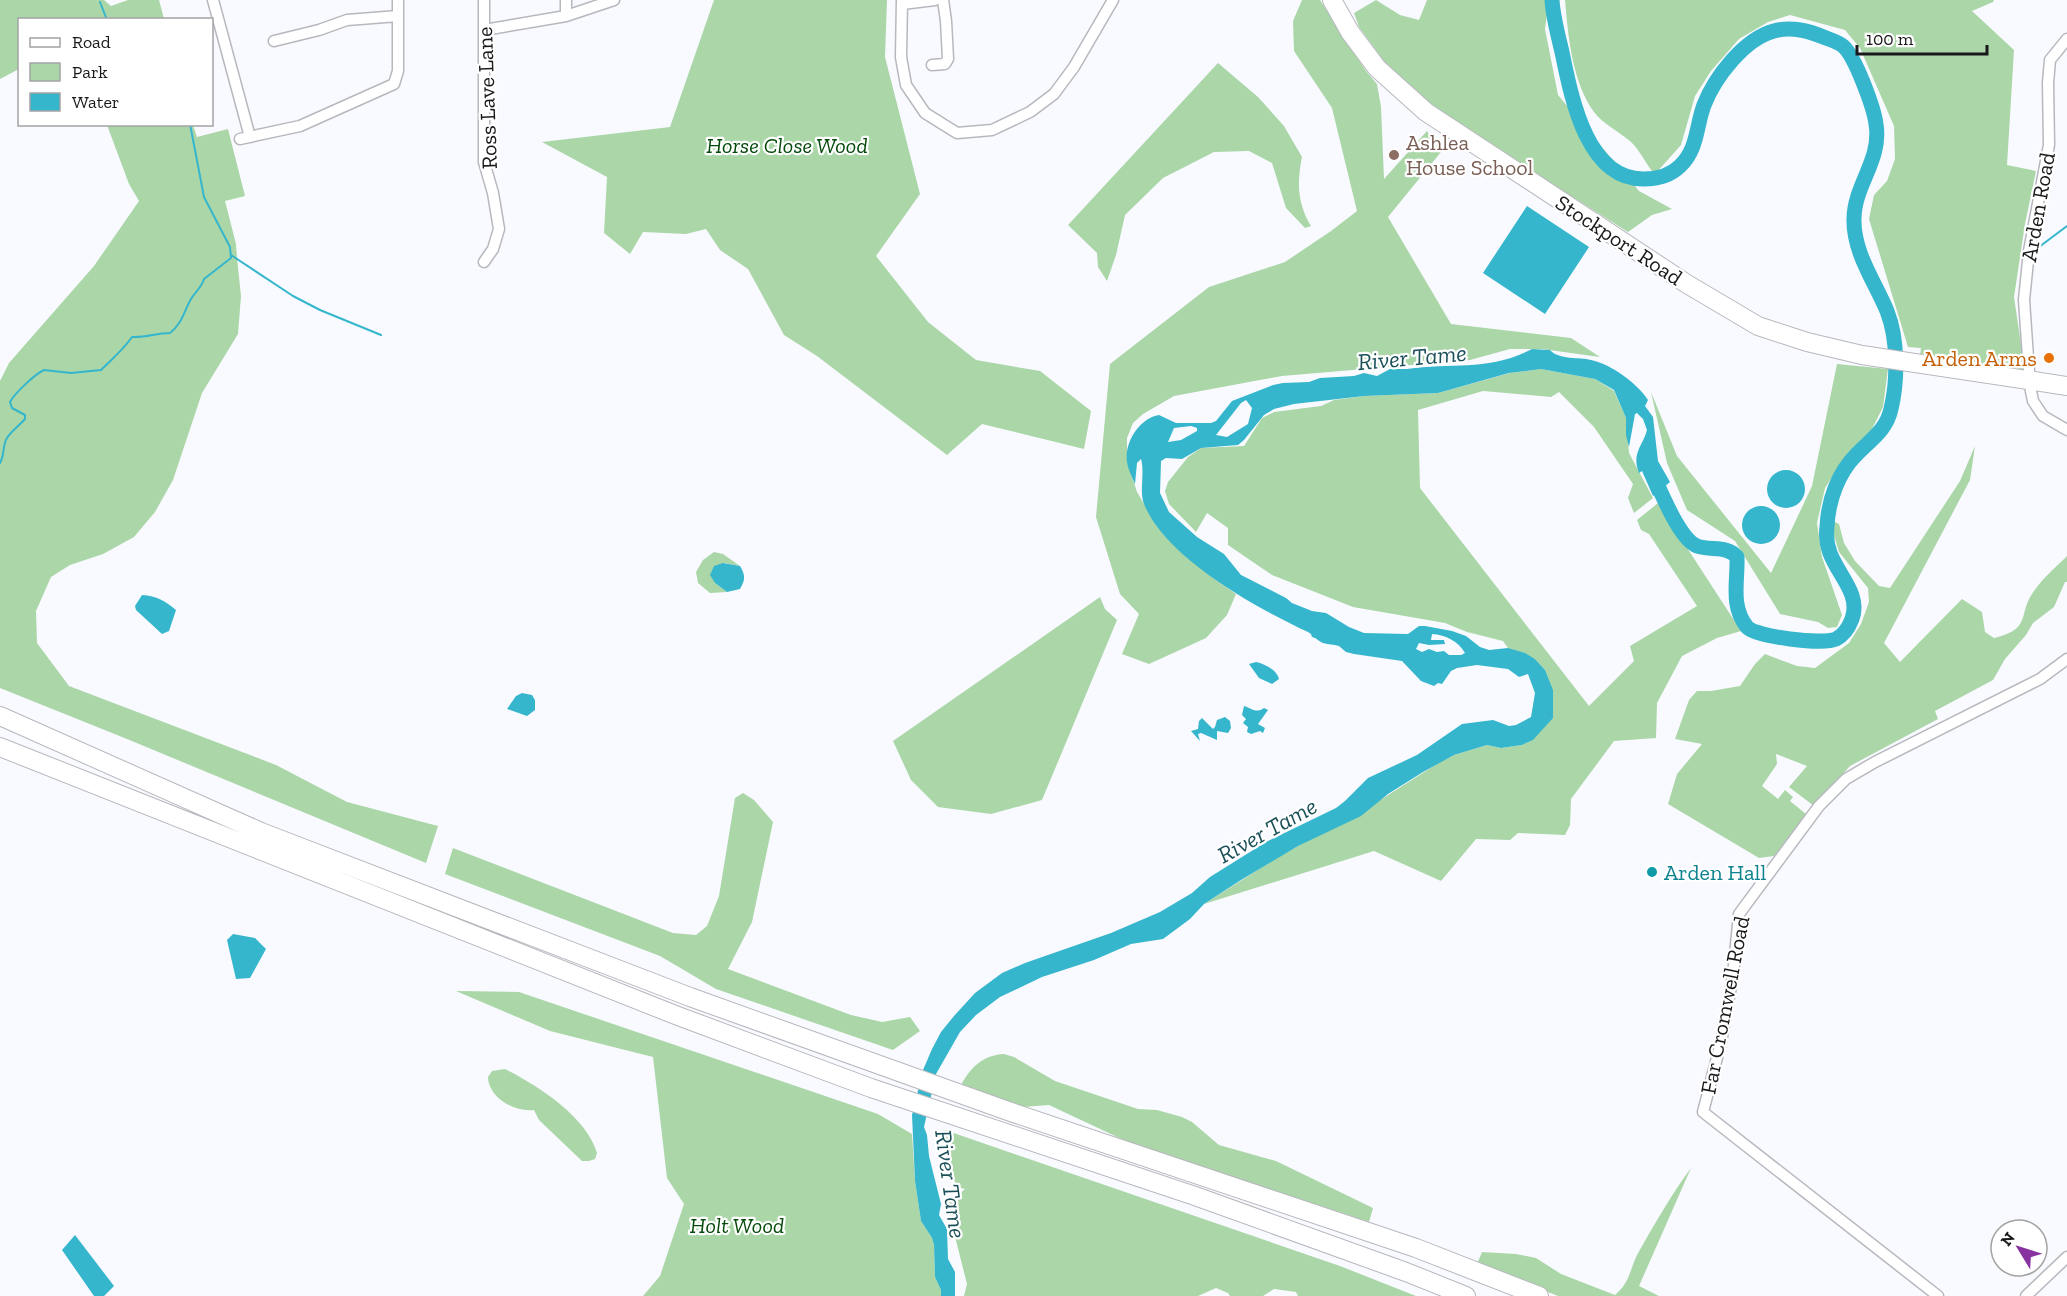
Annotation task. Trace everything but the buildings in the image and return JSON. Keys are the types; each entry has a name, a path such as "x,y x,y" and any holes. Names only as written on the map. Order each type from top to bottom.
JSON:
{"highway":[{"name":"Stockport Road","path":"1332,0 1350,32 1377,69 1440,122 1737,315 1777,333 1862,355 2067,386"},
{"path":"0,716 261,832 690,997 1008,1111 1416,1248 1539,1296"},
{"path":"0,747 657,1008 871,1088 1195,1196 1466,1296"}],"street":[{"path":"213,0 245,138 300,126 394,84 398,71 398,0"},
{"name":"Ross Lave Lane","path":"484,0 484,162 493,193 499,229 493,249 484,262"},
{"path":"566,0 566,16"},
{"path":"484,30 566,16 614,0"},
{"path":"935,0 902,2 901,57 906,85 925,113 957,133 992,130 1030,112 1054,94 1074,67 1113,0"},
{"path":"932,65 945,64 948,59 943,0"},
{"path":"274,41 319,30 347,20 398,16"},
{"name":"Arden Road","path":"2067,39 2050,60 2049,145 2029,251 2024,300 2031,391 2037,408 2043,416 2067,429"},
{"name":"Far Cromwell Road","path":"1938,1296 1703,1112 1721,1042 1733,975 1738,914 1819,806 1846,778 2040,679 2067,659"},
{"path":"2026,1296 2067,1257"}],"green space":[{"path":"0,0 104,0 111,6 128,0 159,0 164,18 18,18 18,70 0,79"},
{"name":"Horse Close Wood","path":"714,0 887,0 885,57 920,194 876,256 928,322 976,360 1040,371 1091,411 1084,449 982,424 947,455 817,356 784,335 748,269 720,250 706,229 686,234 643,232 630,254 604,233 607,177 542,142 670,127"},
{"path":"1302,0 1320,0 1366,71 1377,84 1381,107 1384,179 1427,131 1441,152 1388,217 1451,324 1571,338 1600,357 1542,349 1510,349 1470,360 1282,376 1174,396 1143,414 1133,423 1127,438 1127,461 1137,492 1154,521 1213,578 1236,594 1227,615 1206,638 1149,664 1122,654 1139,614 1120,594 1096,517 1110,364 1209,287 1285,262 1357,211 1332,108 1294,51 1293,21"},
{"path":"1376,0 1400,15 1419,20 1427,0 1549,0 1545,29 1558,95 1639,191 1672,209 1652,215 1628,232 1410,92 1395,76 1359,27 1354,13"},
{"path":"1565,0 1994,0 1972,11 2014,50 2007,165 2036,171 2014,297 2024,364 2022,374 1920,356 1921,348 1908,347 1869,219 1874,195 1887,181 1895,159 1894,126 1860,48 1845,30 1790,15 1768,22 1739,39 1711,71 1695,96 1681,145 1656,173 1652,171 1633,144 1602,120 1587,100 1572,58"},
{"path":"1218,63 1258,97 1284,126 1302,157 1299,192 1303,209 1311,226 1305,228 1286,208 1272,163 1249,151 1214,152 1163,178 1125,215 1116,255 1107,281 1098,267 1097,253 1068,225"},
{"path":"107,126 193,126 197,137 228,129 245,196 225,201 236,244 241,296 238,334 202,393 173,480 155,512 134,537 103,554 70,565 51,577 36,611 37,643 69,686 276,765 347,802 438,826 426,863 0,688 0,381 9,363 94,266 139,201 129,184"},
{"path":"1837,364 1888,369 1883,407 1872,429 1847,455 1825,488 1817,523 1822,557 1842,615 1837,627 1828,628 1818,622 1780,614 1735,541 1687,510 1667,463 1651,392 1677,456 1771,573 1812,486"},
{"path":"1541,369 1595,379 1614,391 1626,418 1629,453 1653,498 1634,513 1628,498 1633,484 1594,427 1559,392 1551,397 1483,391 1418,410 1420,488 1589,706 1634,661 1630,646 1697,606 1649,534 1641,530 1637,520 1658,503 1741,631 1717,638 1682,656 1657,703 1656,738 1614,741 1571,799 1570,825 1565,835 1518,833 1510,840 1476,839 1441,881 1374,851 1204,904 1280,856 1374,804 1454,755 1487,745 1501,748 1522,745 1533,740 1545,670 1535,659 1508,648 1503,641 1467,632 1445,623 1353,607 1272,575 1228,545 1228,528 1207,513 1196,532 1169,504 1165,491 1168,482 1188,457 1201,448 1244,446 1262,418 1274,412 1321,406 1334,400 1364,396 1438,393 1510,373"},
{"path":"1975,446 1970,480 1884,643 1900,662 1962,599 1982,612 1985,632 1994,638 2006,634 2019,625 2034,591 2067,556 2067,582 2054,607 2033,623 2026,635 2005,659 1993,680 1935,711 1938,719 1850,766 1814,806 1789,787 1807,766 1776,754 1777,764 1762,786 1778,799 1785,790 1793,797 1790,801 1806,814 1774,856 1759,858 1668,804 1677,774 1702,744 1675,739 1689,700 1697,691 1740,686 1765,654 1797,666 1815,668 1849,643 1861,624 1869,602 1868,588 1839,552 1833,532 1833,521 1839,524 1844,543 1855,561 1879,586 1890,588 1960,481"},
{"path":"714,552 723,554 740,566 724,563 715,583 727,592 710,593 698,583 696,572 703,560"},
{"path":"1100,597 1105,609 1117,620 1042,800 991,814 938,807 911,780 893,741"},
{"path":"743,793 754,800 773,822 752,922 728,969 851,1015 882,1022 910,1017 920,1031 893,1050 716,989 660,956 445,874 453,848 673,933 696,935 707,926 719,896 735,798"},
{"name":"Holt Wood","path":"456,991 519,992 878,1114 912,1134 915,1181 921,1221 934,1245 935,1277 941,1290 941,1296 643,1296 660,1276 684,1204 667,1178 653,1057 550,1031"},
{"path":"1004,1054 1014,1057 1055,1081 1138,1109 1157,1110 1182,1117 1192,1122 1219,1145 1276,1161 1373,1208 1369,1222 1130,1143 1049,1105 1023,1107 961,1085 978,1063"},
{"path":"505,1069 546,1093 572,1115 591,1139 597,1153 595,1159 582,1161 539,1120 534,1110 519,1109 498,1097 489,1084 488,1077 492,1071"},
{"path":"945,1130 1340,1266 1416,1296 1298,1296 1296,1292 1274,1289 1263,1296 1230,1296 1216,1288 1198,1296 964,1296 967,1284 945,1197 957,1196 965,1189 957,1187 954,1180 948,1159"},
{"path":"1691,1168 1639,1286 1659,1296 1558,1296 1477,1264 1482,1252 1536,1258 1561,1274 1615,1295 1626,1281 1643,1244"}],"water":[{"path":"1527,206 1589,247 1545,314 1483,273"},
{"path":"1532,349 1550,350 1564,357 1599,362 1630,381 1648,400 1645,406 1653,417 1658,461 1670,482 1653,496 1642,471 1639,473 1636,460 1647,430 1643,419 1637,413 1635,414 1629,447 1626,418 1614,390 1595,379 1541,369 1509,373 1438,393 1364,396 1294,404 1274,409 1264,415 1238,445 1201,448 1182,459 1166,458 1161,461 1160,493 1169,512 1197,537 1224,554 1241,575 1292,603 1312,611 1326,613 1364,633 1408,634 1419,626 1425,626 1466,636 1480,647 1489,650 1508,648 1525,653 1535,659 1545,670 1553,690 1553,718 1533,740 1522,745 1501,748 1487,745 1454,755 1423,772 1388,794 1361,816 1298,846 1241,880 1204,904 1190,919 1163,939 1131,944 1094,960 1042,977 1000,997 976,1015 960,1032 936,1074 924,1127 941,1204 939,1215 947,1229 948,1259 955,1272 955,1296 941,1296 941,1290 935,1277 934,1245 921,1221 915,1181 912,1115 923,1070 932,1049 941,1032 975,993 1002,973 1111,933 1160,912 1266,842 1336,808 1368,778 1417,755 1462,724 1493,720 1509,726 1531,717 1535,693 1528,674 1519,677 1508,669 1477,665 1457,668 1451,671 1442,684 1438,683 1434,686 1421,681 1402,661 1354,654 1346,652 1339,646 1325,644 1215,579 1172,543 1155,524 1144,504 1141,459 1137,463 1135,484 1127,462 1128,447 1135,432 1146,421 1159,415 1176,423 1211,423 1216,421 1232,401 1283,383 1309,382 1320,378 1354,376 1364,373 1377,376 1390,369 1485,364 1516,356","holes":["1246,400 1252,408 1248,424 1227,437 1216,435 1241,403","1191,426 1197,428 1197,431 1181,440 1168,442 1174,428","1432,634 1447,637 1459,645 1465,653 1449,655 1444,651 1437,652 1429,649 1422,652 1416,649 1419,643 1445,644 1444,640 1431,640"]},
{"path":"1786,470 1799,476 1805,489 1799,502 1786,508 1773,502 1767,489 1773,476"},
{"path":"1761,506 1774,512 1780,525 1774,538 1761,544 1748,538 1742,525 1748,512"},
{"path":"723,563 740,566 744,578 740,589 727,592 715,583 710,575 714,566"},
{"path":"142,595 152,596 176,610 169,631 162,634 136,610 135,606"},
{"path":"1256,662 1270,668 1279,679 1272,684 1259,678 1249,664"},
{"path":"522,693 532,695 535,700 535,710 527,716 507,709 516,696"},
{"path":"1244,706 1256,711 1264,708 1268,710 1258,724 1265,728 1263,733 1260,731 1251,734 1247,732 1248,727 1243,723 1246,719 1242,715"},
{"path":"1225,717 1230,721 1231,728 1228,733 1217,731 1217,740 1201,733 1198,734 1200,741 1191,731 1198,729 1202,718 1213,729 1217,720"},
{"path":"233,934 255,938 266,949 250,978 236,979 227,940"},
{"path":"75,1235 114,1286 104,1296 94,1296 62,1250"}],"waterway":[{"name":"River Tame","path":"1552,0 1570,90 1585,132 1595,151 1608,166 1624,176 1654,178 1668,174 1680,166 1690,152 1704,105 1723,71 1752,42 1774,31 1787,29 1807,31 1843,46 1858,71 1876,124 1875,149 1858,195 1854,219 1861,255 1891,322 1896,373 1889,417 1877,434 1844,470 1829,507 1828,547 1853,601 1852,619 1846,630 1836,639 1818,641 1776,637 1753,631 1747,627 1738,611 1737,557 1728,551 1697,546 1690,542 1677,525 1652,473"},
{"path":"100,2 106,18"},
{"path":"0,463 7,438 25,419 25,415 12,408 10,402 40,372 44,370 71,373 101,370 132,337 170,333 180,321 204,279 231,258 230,247 204,197 190,126"},
{"path":"2039,247 2067,226"},
{"path":"231,255 293,296 320,310 381,335"}],"place":[{"name":"Ashlea House School","path":"1394,155"},
{"name":"Arden Arms","path":"2049,358"},
{"name":"Arden Hall","path":"1652,872"}]}
